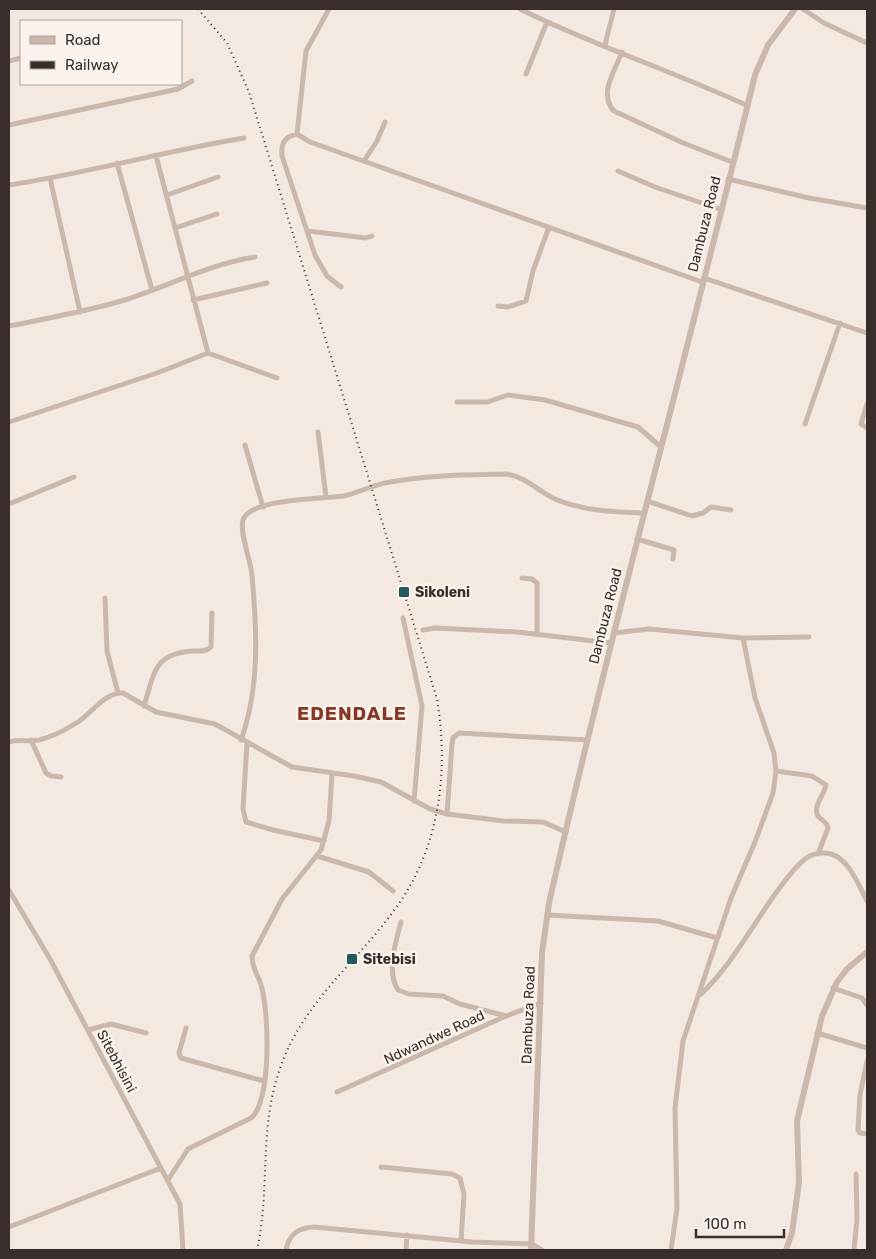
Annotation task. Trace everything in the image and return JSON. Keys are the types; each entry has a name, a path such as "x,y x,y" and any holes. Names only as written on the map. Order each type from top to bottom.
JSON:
{"street":[{"path":"297,134 306,51 329,9"},
{"path":"520,9 748,106"},
{"path":"604,45 614,9"},
{"name":"Dambuza Road","path":"531,1247 542,953 547,915 636,539 722,210 732,162 765,50 795,9"},
{"path":"803,9 824,23 867,43"},
{"path":"526,74 547,22"},
{"path":"622,52 607,92 607,102 614,111 732,162"},
{"path":"9,125 178,89 192,81"},
{"path":"364,161 377,141 385,122"},
{"path":"341,287 327,276 321,267 308,231 282,156 284,141 287,137 297,134 310,142 549,227 703,280 867,333"},
{"path":"9,184 50,178 244,138"},
{"path":"156,156 208,353"},
{"path":"117,163 152,290"},
{"path":"618,171 655,187 722,210"},
{"path":"167,195 218,177"},
{"path":"50,178 80,312"},
{"path":"728,179 809,198 867,208"},
{"path":"175,228 217,214"},
{"path":"498,306 508,307 526,301 532,271 549,227"},
{"path":"308,231 360,238 372,236"},
{"path":"9,326 80,312 152,290 228,261 255,257"},
{"path":"194,300 267,283"},
{"path":"805,424 840,323"},
{"path":"9,422 157,373 208,353 277,378"},
{"path":"457,402 487,402 508,395 545,400 638,427 661,447"},
{"path":"867,404 860,424 867,428"},
{"path":"318,432 326,497"},
{"path":"245,444 263,507"},
{"path":"241,740 254,696 256,643 252,573 242,522 247,513 278,502 356,493 394,481 507,474 520,478 550,496 573,505 612,512 643,513"},
{"path":"9,504 74,477"},
{"path":"647,501 692,516 703,513 711,508 731,510"},
{"path":"636,539 674,550 673,559"},
{"path":"522,578 532,579 537,584 537,634"},
{"path":"105,598 107,651 118,693"},
{"path":"144,706 156,667 162,660 180,652 204,651 211,647 212,613"},
{"path":"403,618 422,706 414,801"},
{"path":"423,630 435,628 537,634 611,642"},
{"path":"614,633 657,629 743,638 809,637"},
{"path":"671,1250 677,1208 675,1108 683,1041 731,898 755,842 772,793 776,771 774,753 755,698 743,638"},
{"path":"9,742 42,740 76,723 109,696 118,693 127,695 144,706 168,715 214,724 292,768 381,782 414,801 447,814 504,821 543,822 566,832"},
{"path":"447,814 452,744 453,738 459,734 588,740"},
{"path":"31,740 46,773 51,776 61,777"},
{"path":"247,743 243,809 246,822 324,841"},
{"path":"776,771 812,776 826,785 817,810 818,816 827,824 828,828 818,854"},
{"path":"168,1180 188,1149 255,1115 264,1081 267,1031 261,985 252,964 252,956 282,900 317,856 324,841 330,821 332,774"},
{"path":"700,995 720,974 791,872 806,858 818,854 832,854 844,862 867,901"},
{"path":"317,856 369,872 393,890"},
{"name":"Sitebhisini","path":"9,890 29,921 168,1180 182,1210 183,1250"},
{"path":"547,915 658,921 717,938"},
{"path":"401,922 394,958 394,980 398,990 409,994 443,996 460,1004 506,1016"},
{"path":"786,1250 792,1233 799,1182 797,1121 817,1033 833,988 847,969 867,952"},
{"path":"833,988 862,998 867,1005"},
{"name":"Ndwandwe Road","path":"337,1092 506,1016 541,1003"},
{"path":"88,1030 111,1024 146,1033"},
{"path":"186,1028 179,1053 181,1058 264,1081"},
{"path":"817,1033 867,1048"},
{"path":"867,1061 860,1095 858,1130 860,1133 867,1134"},
{"path":"381,1167 452,1174 460,1178 464,1187 460,1241"},
{"path":"9,1227 161,1168"},
{"path":"854,1250 857,1219 856,1174"},
{"path":"286,1250 291,1236 305,1228 407,1235 531,1247 542,1250"},
{"path":"406,1250 407,1235"}],"railway":[{"path":"198,9 227,43 249,92 437,699 442,754 441,781 431,835 422,861 410,885 381,927 322,995 296,1032 286,1053 271,1103 264,1200 257,1250"}],"place":[{"name":"Sikoleni","path":"404,592"},
{"name":"Sitebisi","path":"352,959"}],"district":[{"name":"EDENDALE","path":"352,713"}]}
